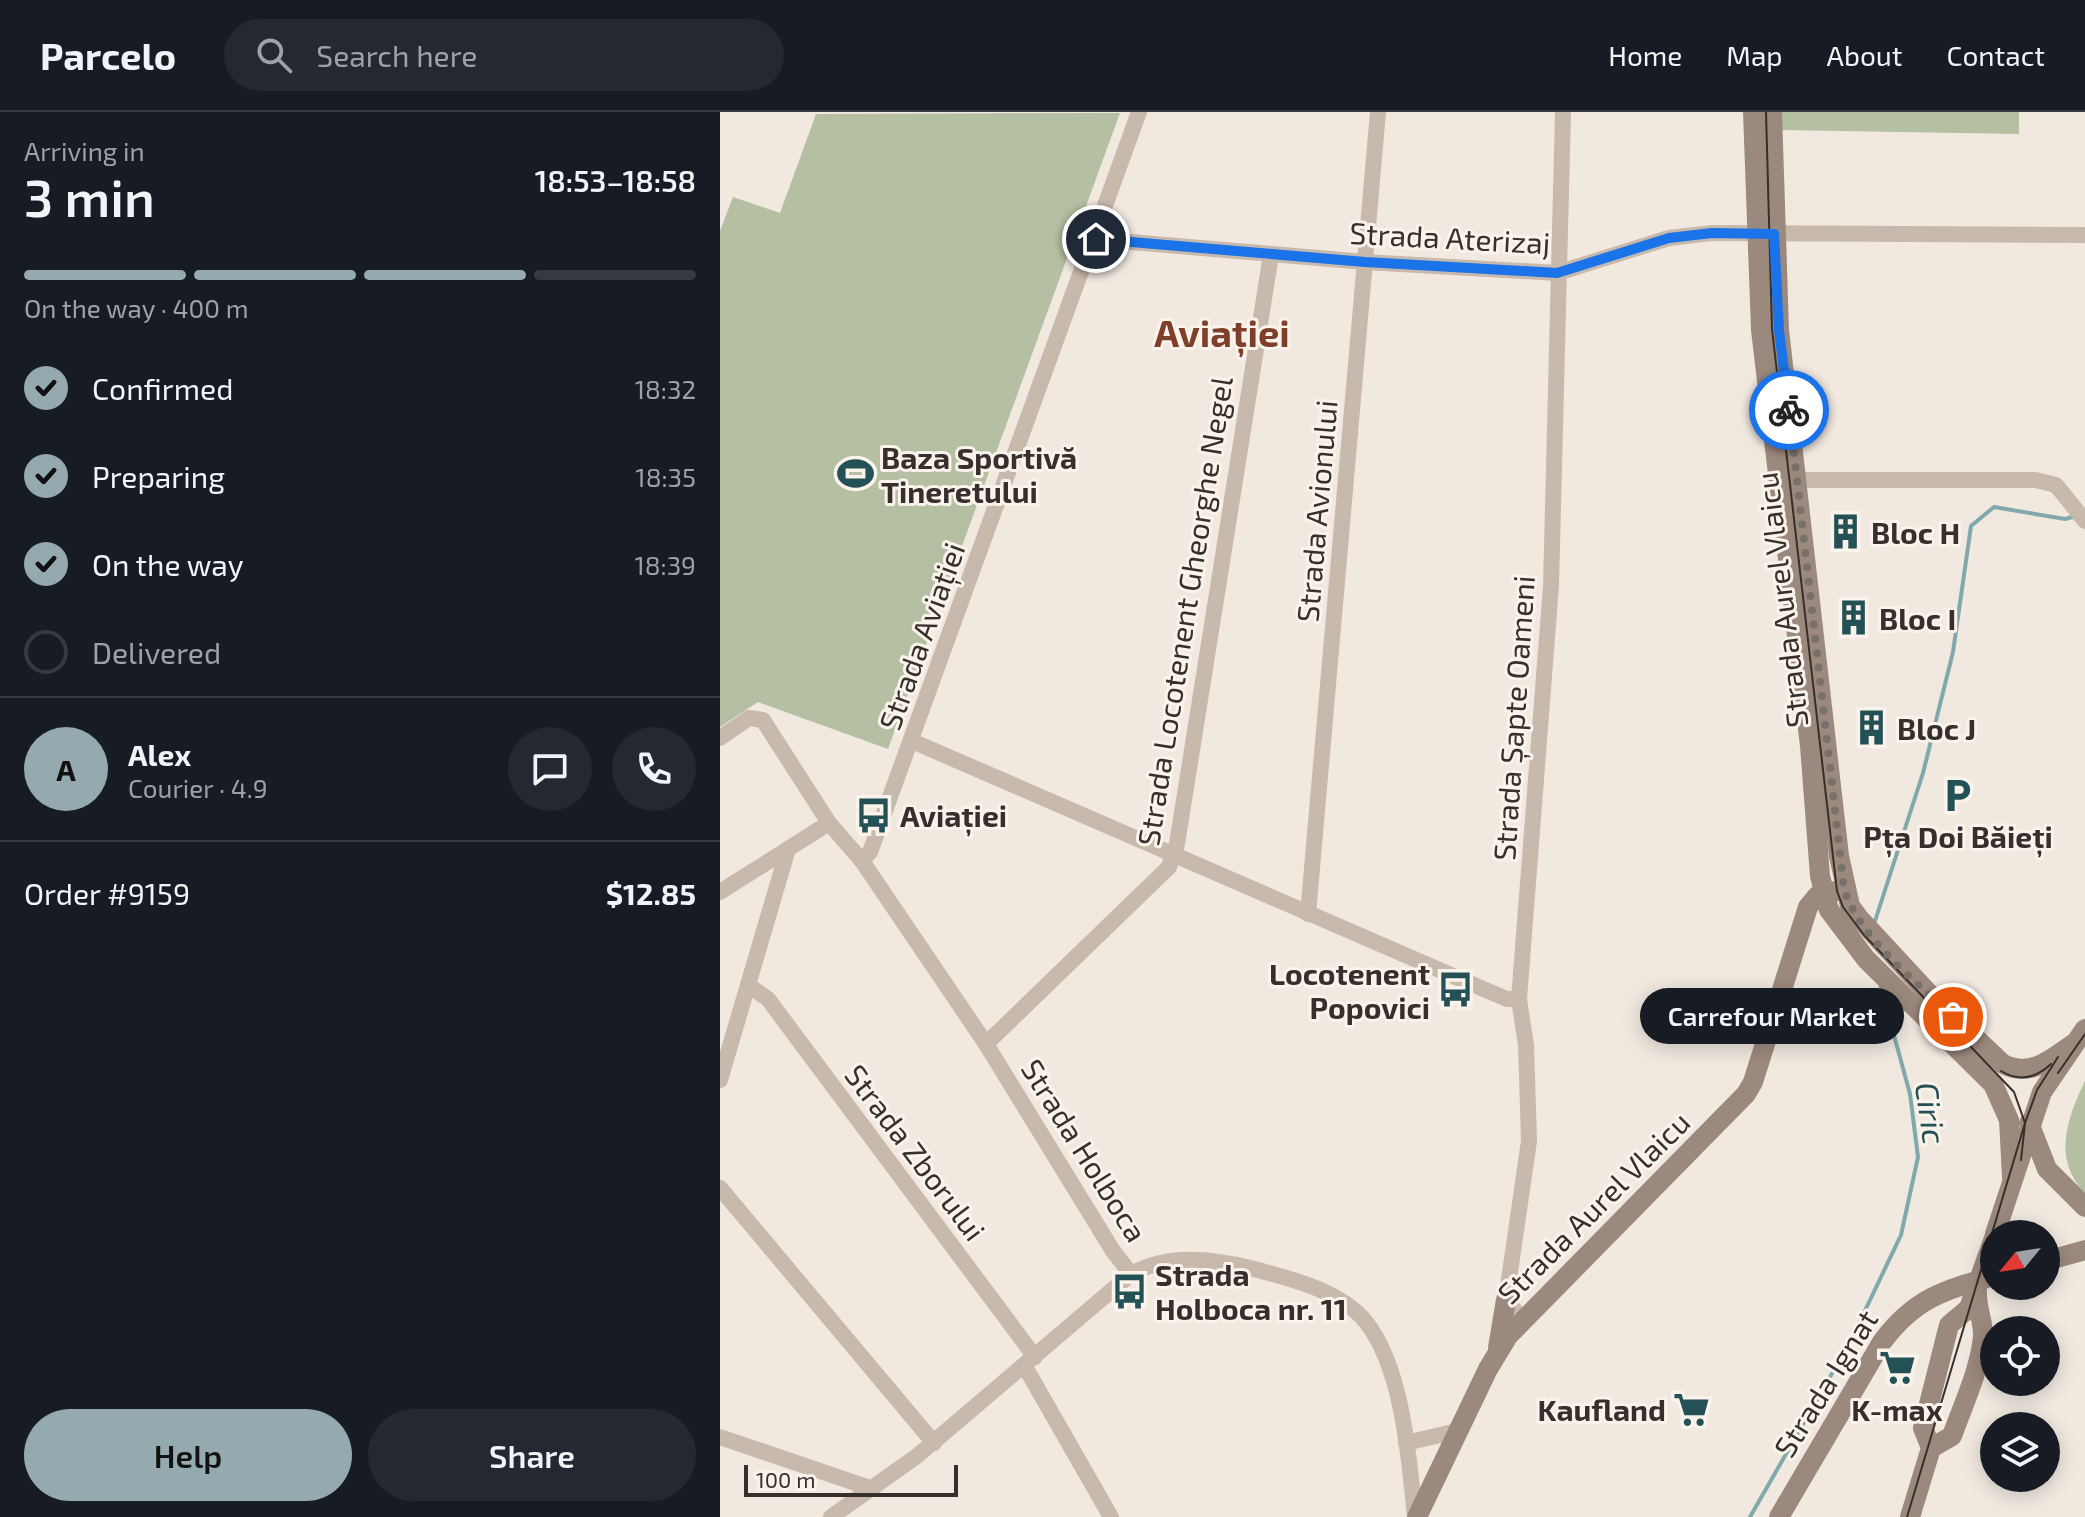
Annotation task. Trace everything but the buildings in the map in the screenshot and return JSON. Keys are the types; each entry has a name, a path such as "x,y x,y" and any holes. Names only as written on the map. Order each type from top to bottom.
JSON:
{"main road":[{"name":"Strada Aurel Vlaicu","path":"1753,112 1764,234"},
{"name":"Strada Aurel Vlaicu","path":"1772,112 1761,330 1788,480 1839,926 1873,951 2003,1064 2016,1070 2037,1067 2079,1036"},
{"name":"Strada Aurel Vlaicu","path":"1788,480 1816,836 1834,891 1858,917 1892,986 1993,1084 2009,1120 2014,1173"},
{"name":"Strada Aurel Vlaicu","path":"1799,936 1797,913 1816,836"},
{"name":"Strada Aurel Vlaicu","path":"1416,1517 1498,1353 1522,1319 1746,1094 1753,1082 1808,907 1817,896 1834,891"},
{"path":"1799,936 1819,917 1839,926"},
{"path":"2000,1220 2029,1123 2054,1070 2079,1036"},
{"path":"2029,1123 2047,1169 2085,1207"},
{"path":"2014,1173 2047,1169"},
{"path":"2060,1257 2085,1250"},
{"name":"Strada Ignat","path":"1779,1517 1882,1342 1901,1317 1926,1298 1980,1284"},
{"path":"1910,1517 1931,1448 1923,1428 1949,1325 1969,1308 1980,1290"},
{"path":"1498,1353 1506,1296"},
{"path":"1931,1448 1952,1436 1966,1394 1983,1335 1976,1309 1980,1296"}],"street":[{"name":"Strada Aviației","path":"862,861 870,852 912,741 1096,239 1139,112"},
{"name":"Strada Avionului","path":"1308,914 1378,112"},
{"name":"Strada Șapte Oameni","path":"1506,1296 1529,1141 1526,1045 1519,999 1551,586 1563,112"},
{"name":"Strada Aterizaj","path":"1096,239 1365,262 1557,273 1669,238 1764,234 2085,235"},
{"name":"Strada Locotenent Gheorghe Negel","path":"986,1044 1169,867 1174,854 1271,255"},
{"path":"1788,480 2036,480 2056,485 2085,521"},
{"name":"Strada Holboca","path":"720,738 749,718 763,720 829,823 862,861 986,1044 1113,1251 1131,1274 1148,1265 1167,1261 1199,1259 1229,1263 1316,1289 1344,1304 1365,1321 1378,1342 1391,1374 1406,1443 1416,1517"},
{"path":"912,741 1507,999 1519,999"},
{"path":"720,892 829,823"},
{"path":"720,1080 788,849"},
{"name":"Strada Zborului","path":"748,985 768,999 1030,1361 1111,1517"},
{"path":"720,1188 934,1443"},
{"path":"831,1517 934,1443 1131,1274"},
{"path":"1506,1296 1529,1302 1543,1297"},
{"path":"1506,1296 1522,1319"},
{"path":"1406,1443 1457,1431"},
{"path":"720,1437 873,1489"}],"green space":[{"path":"1779,112 2019,112 2019,134 1779,130"},
{"name":"Baza Sportivă Tineretului","path":"1120,113 888,749 758,702 720,727 720,231 733,197 780,213 816,114"},
{"path":"2085,1081 2085,1193 2069,1167 2066,1138 2073,1109"}],"waterway":[{"name":"Ciric","path":"1874,924 1923,773 1953,652 1971,526 1994,507 2065,519 2076,516"},
{"name":"Ciric","path":"1750,1517 1850,1342 1901,1235 1918,1157 1910,1094 1880,984"}],"tram line":[{"path":"1766,112 1772,329 1837,891 1843,907 1864,935 2014,1092 2025,1123 2021,1160"},
{"path":"2058,1073 2085,1034"},
{"path":"1907,1517 2025,1123 2037,1090 2058,1057"},
{"path":"2001,1071 2014,1077 2027,1077 2051,1064"}],"way so far":[{"path":"1789,410 1844,889 1850,906 1880,944 1953,1017"}],"place":[{"name":"Baza Sportivă Tineretului","path":"855,474"},
{"name":"Bloc H","path":"1845,532"},
{"name":"Bloc I","path":"1853,618"},
{"name":"Bloc J","path":"1871,728"},
{"name":"Pța Doi Băieți","path":"1958,795"},
{"name":"Aviației","path":"874,815"},
{"name":"Locotenent Popovici","path":"1456,990"},
{"name":"Carrefour Market","path":"1953,1017"},
{"name":"Strada Holboca nr. 11","path":"1129,1291"},
{"name":"K-max","path":"1897,1368"},
{"name":"Kaufland","path":"1692,1409"}],"district":[{"name":"Aviației","path":"1222,332"}],"route":[{"path":"1096,239 1365,262 1557,273 1669,238 1712,233 1774,234 1779,330 1789,410"}]}
